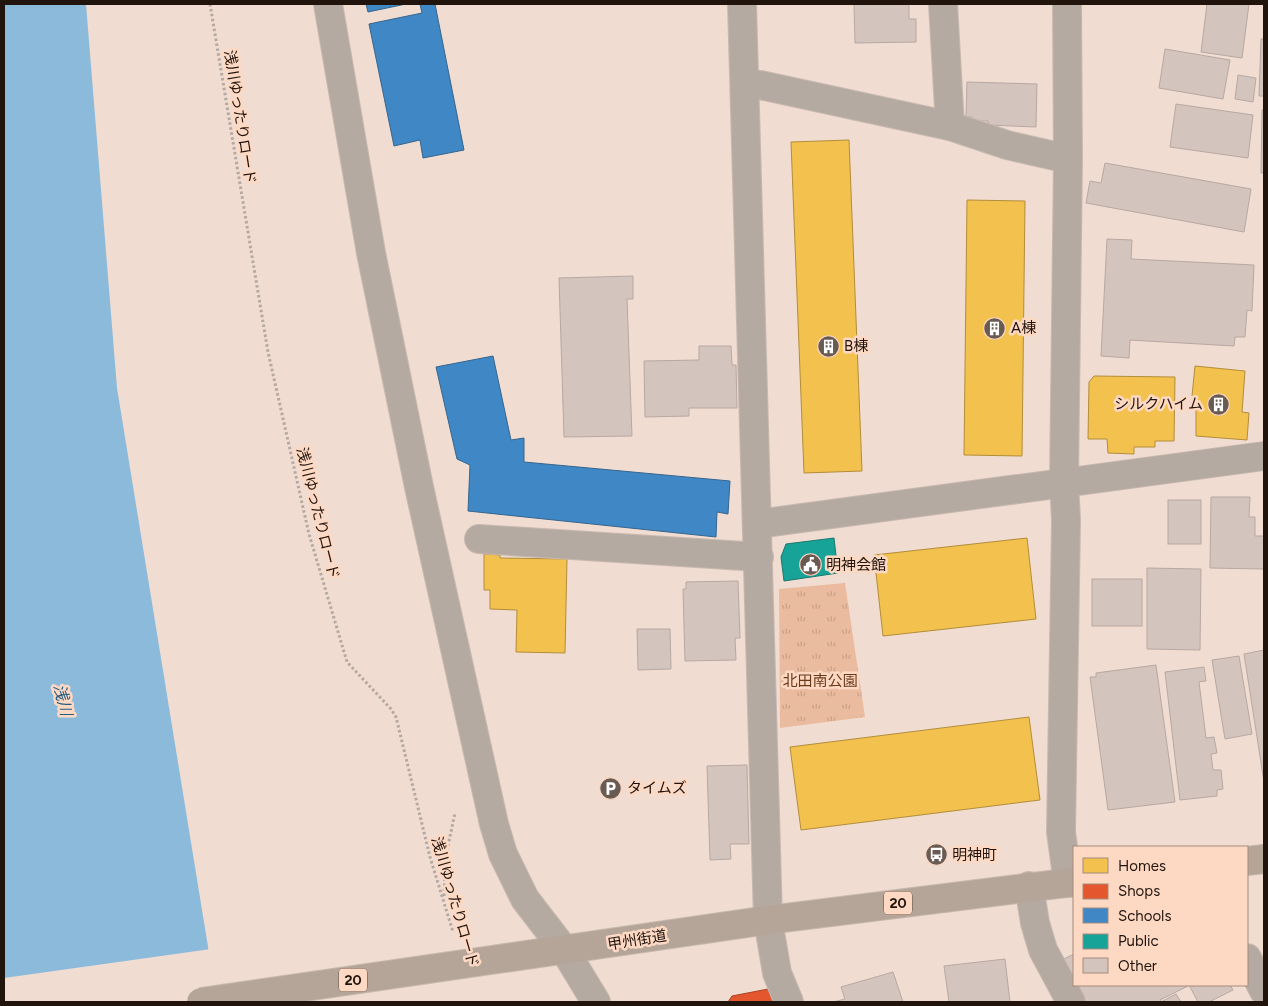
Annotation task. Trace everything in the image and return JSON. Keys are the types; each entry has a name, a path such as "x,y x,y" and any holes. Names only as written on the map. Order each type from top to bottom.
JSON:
{"highway":[{"path":"1248,861 1264,859"},
{"name":"甲州街道","path":"200,1002 504,958 565,951 768,920 1029,886 1071,883"}],"street":[{"path":"328,4 371,252 419,488 494,824 503,854 524,898 565,951 596,1002"},
{"path":"742,4 768,920 777,974 789,1002"},
{"path":"943,4 950,126"},
{"path":"1067,4 1068,159 1064,482 1066,520 1061,832 1071,883"},
{"path":"745,84 760,85 950,126 1007,145 1068,159"},
{"path":"757,524 1264,456"},
{"path":"479,540 758,557"},
{"path":"1029,886 1035,923 1043,950 1071,1002"},
{"path":"1248,960 1264,991"}],"path":[{"name":"浅川ゆったりロード","path":"210,4 268,352 308,534 347,662 391,709 396,717 430,857 444,899 453,935"},
{"path":"444,899 446,855 456,808"}],"green space":[{"name":"北田南公園","path":"845,583 865,717 780,728 779,589"}],"water":[{"name":"浅川","path":"4,4 86,4 117,388 217,1002 4,1002"}],"pier":[{"path":"211,949 219,1002 4,1002 4,978"}],"building: Homes":[{"name":"B棟","path":"849,140 862,471 804,473 791,142"},
{"name":"A棟","path":"967,200 1025,201 1022,456 964,455"},
{"name":"シルクハイム","path":"1195,366 1245,371 1242,412 1249,413 1247,440 1196,436 1196,396 1192,396"},
{"path":"1094,376 1175,377 1174,441 1155,441 1155,447 1134,447 1134,454 1108,453 1107,439 1088,439 1089,382"},
{"path":"1027,538 1036,619 883,636 874,555"},
{"path":"484,554 500,555 500,558 567,559 565,653 516,652 517,610 490,609 490,590 484,590"},
{"path":"1029,717 1040,800 801,830 790,747"}],"building: Shops":[{"path":"768,989 774,1002 728,1002 732,996"}],"building: Schools":[{"path":"366,4 406,4 368,12"},
{"path":"420,4 435,4 464,150 423,158 420,140 394,146 369,24 422,13"},
{"path":"493,356 511,440 524,438 524,462 730,481 728,514 717,512 716,537 468,511 470,465 457,459 436,367"}],"building: Public":[{"name":"明神会館","path":"834,538 838,573 784,581 781,557 786,544"}],"building: Other":[{"path":"854,4 909,4 909,19 916,19 916,42 855,43"},
{"path":"1207,4 1249,4 1242,58 1201,52"},
{"path":"1261,39 1264,39 1264,96 1259,96"},
{"path":"1165,49 1230,60 1223,99 1159,88"},
{"path":"1238,75 1256,78 1253,102 1235,99"},
{"path":"967,82 1037,84 1036,127 988,125 988,121 971,121 972,117 966,117"},
{"path":"1176,104 1253,115 1248,158 1170,147"},
{"path":"1262,110 1264,110 1264,173 1261,173"},
{"path":"1105,163 1251,189 1244,232 1086,203 1090,181 1101,183"},
{"path":"1107,239 1132,240 1131,259 1254,265 1252,311 1247,310 1245,337 1235,337 1234,346 1130,340 1129,358 1101,356"},
{"path":"633,276 633,299 627,299 632,436 564,437 559,278"},
{"path":"699,346 731,346 732,365 736,365 737,408 689,408 689,416 645,417 644,361 699,360"},
{"path":"1211,497 1250,497 1249,517 1255,517 1255,536 1264,536 1264,569 1210,568"},
{"path":"1168,500 1201,500 1201,544 1168,544"},
{"path":"1147,568 1201,569 1200,650 1147,649"},
{"path":"1092,579 1142,579 1142,626 1092,626"},
{"path":"738,581 740,638 735,638 736,660 685,661 683,589 686,589 686,582"},
{"path":"637,629 670,629 671,669 638,670"},
{"path":"1264,650 1264,782 1244,654"},
{"path":"1239,656 1252,734 1225,739 1212,660"},
{"path":"1156,665 1175,802 1108,810 1090,677 1096,677 1096,673"},
{"path":"1204,667 1206,681 1199,682 1206,738 1214,737 1217,753 1211,754 1213,770 1221,770 1223,789 1217,790 1217,796 1180,800 1165,672"},
{"path":"747,765 749,844 730,844 731,859 710,860 707,766"},
{"path":"1073,954 1073,978 1064,959"},
{"path":"1005,959 1010,1002 949,1002 944,966"},
{"path":"893,972 903,1002 833,1002 845,999 841,987"},
{"path":"1078,986 1188,986 1160,1000 1161,1002 1086,1002"},
{"path":"1190,986 1231,986 1233,990 1209,1002 1198,1002"},
{"path":"1176,994 1181,1002 1161,1002"}],"place":[{"name":"A棟","path":"995,328"},
{"name":"B棟","path":"828,346"},
{"name":"シルクハイム","path":"1219,404"},
{"name":"明神会館","path":"810,565"},
{"name":"タイムズ","path":"611,788"},
{"name":"明神町","path":"936,855"}]}
